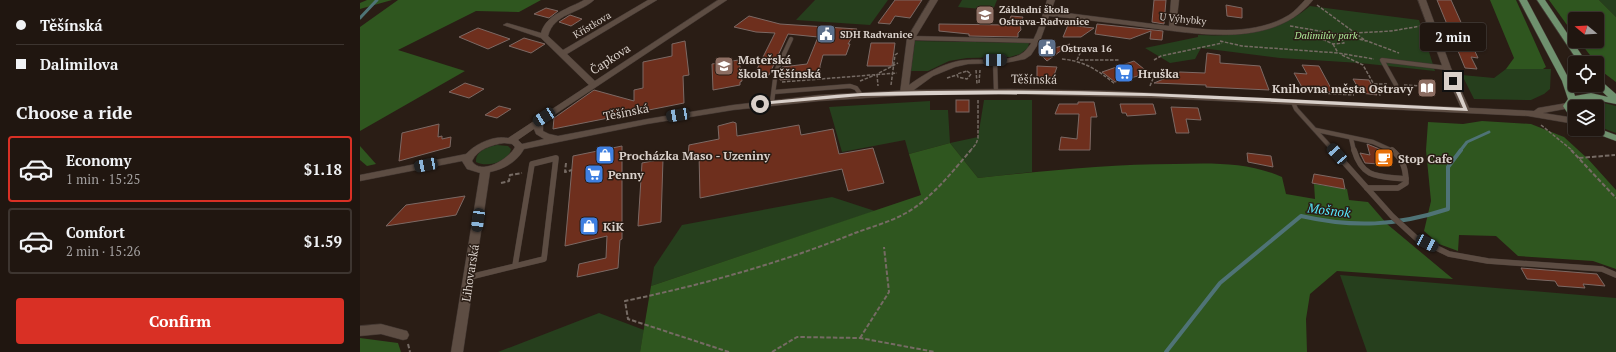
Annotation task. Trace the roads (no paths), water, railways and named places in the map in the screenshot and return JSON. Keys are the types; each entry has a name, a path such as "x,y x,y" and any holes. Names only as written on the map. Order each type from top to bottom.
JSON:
{"main road":[{"path":"1524,0 1566,81 1569,100"},
{"path":"1541,0 1578,56"},
{"path":"1604,89 1616,100"},
{"path":"1576,100 1591,96 1616,100"},
{"path":"1604,134 1614,139"}],"street":[{"path":"544,36 545,30 551,22 590,0"},
{"name":"Křístkova","path":"562,54 653,0"},
{"name":"Čapkova","path":"511,140 593,84 723,0"},
{"path":"904,93 911,38 934,0"},
{"path":"904,93 919,81 943,68 961,62 978,61 995,63 1021,58 1030,51 1036,41 1052,0"},
{"path":"1172,29 1175,0"},
{"name":"U Výhybky","path":"1046,13 1203,32 1246,31 1272,25 1292,16 1309,0"},
{"path":"1422,0 1466,110"},
{"path":"507,25 544,36 593,84"},
{"name":"Těšínská","path":"520,147 670,117 772,102 904,93 996,92 1151,95 1528,113 1568,118"},
{"name":"Těšínská","path":"1528,113 1568,102"},
{"path":"544,117 538,125 539,132 547,137 561,138"},
{"path":"511,140 519,144 520,147 519,152 509,161 493,168 484,170 472,168 467,161 474,152 488,144 511,140"},
{"path":"360,178 469,157"},
{"name":"Lihovarská","path":"457,352 470,277 484,170"},
{"path":"360,331 381,329 403,335"}],"lane":[{"path":"911,38 1036,41"},
{"path":"772,102 776,71 791,39"},
{"path":"1396,85 1382,60 1448,68"},
{"path":"995,63 996,92"},
{"path":"774,92 848,86 855,87 861,95"},
{"path":"1293,102 1296,109 1392,216 1416,238 1449,254 1488,261 1602,269 1616,275"},
{"path":"1316,130 1374,143 1389,148 1399,155 1404,165 1406,183 1398,188 1367,188"},
{"path":"1351,138 1357,162 1363,171 1373,175 1406,179"},
{"path":"470,277 544,259 556,158 532,164 515,266"}],"waterway":[{"path":"360,18 377,0"},
{"name":"Mošnok","path":"1460,151 1467,142 1489,132"},
{"name":"Mošnok","path":"1166,352 1220,283 1301,216 1320,220 1357,224 1393,222 1429,215 1448,209 1448,167 1461,150"}],"place":[{"name":"Základní škola Ostrava-Radvanice","path":"985,15"},
{"name":"SDH Radvanice","path":"826,34"},
{"name":"Ostrava 16","path":"1047,48"},
{"name":"Mateřská škola Těšínská","path":"724,66"},
{"name":"Hruška","path":"1124,73"},
{"name":"Knihovna města Ostravy","path":"1427,88"},
{"name":"Procházka Maso - Uzeniny","path":"605,155"},
{"name":"Stop Cafe","path":"1384,158"},
{"name":"Penny","path":"594,174"},
{"name":"KiK","path":"589,226"}],"park label":[{"name":"Dalimilův park","path":"1326,35"}]}
